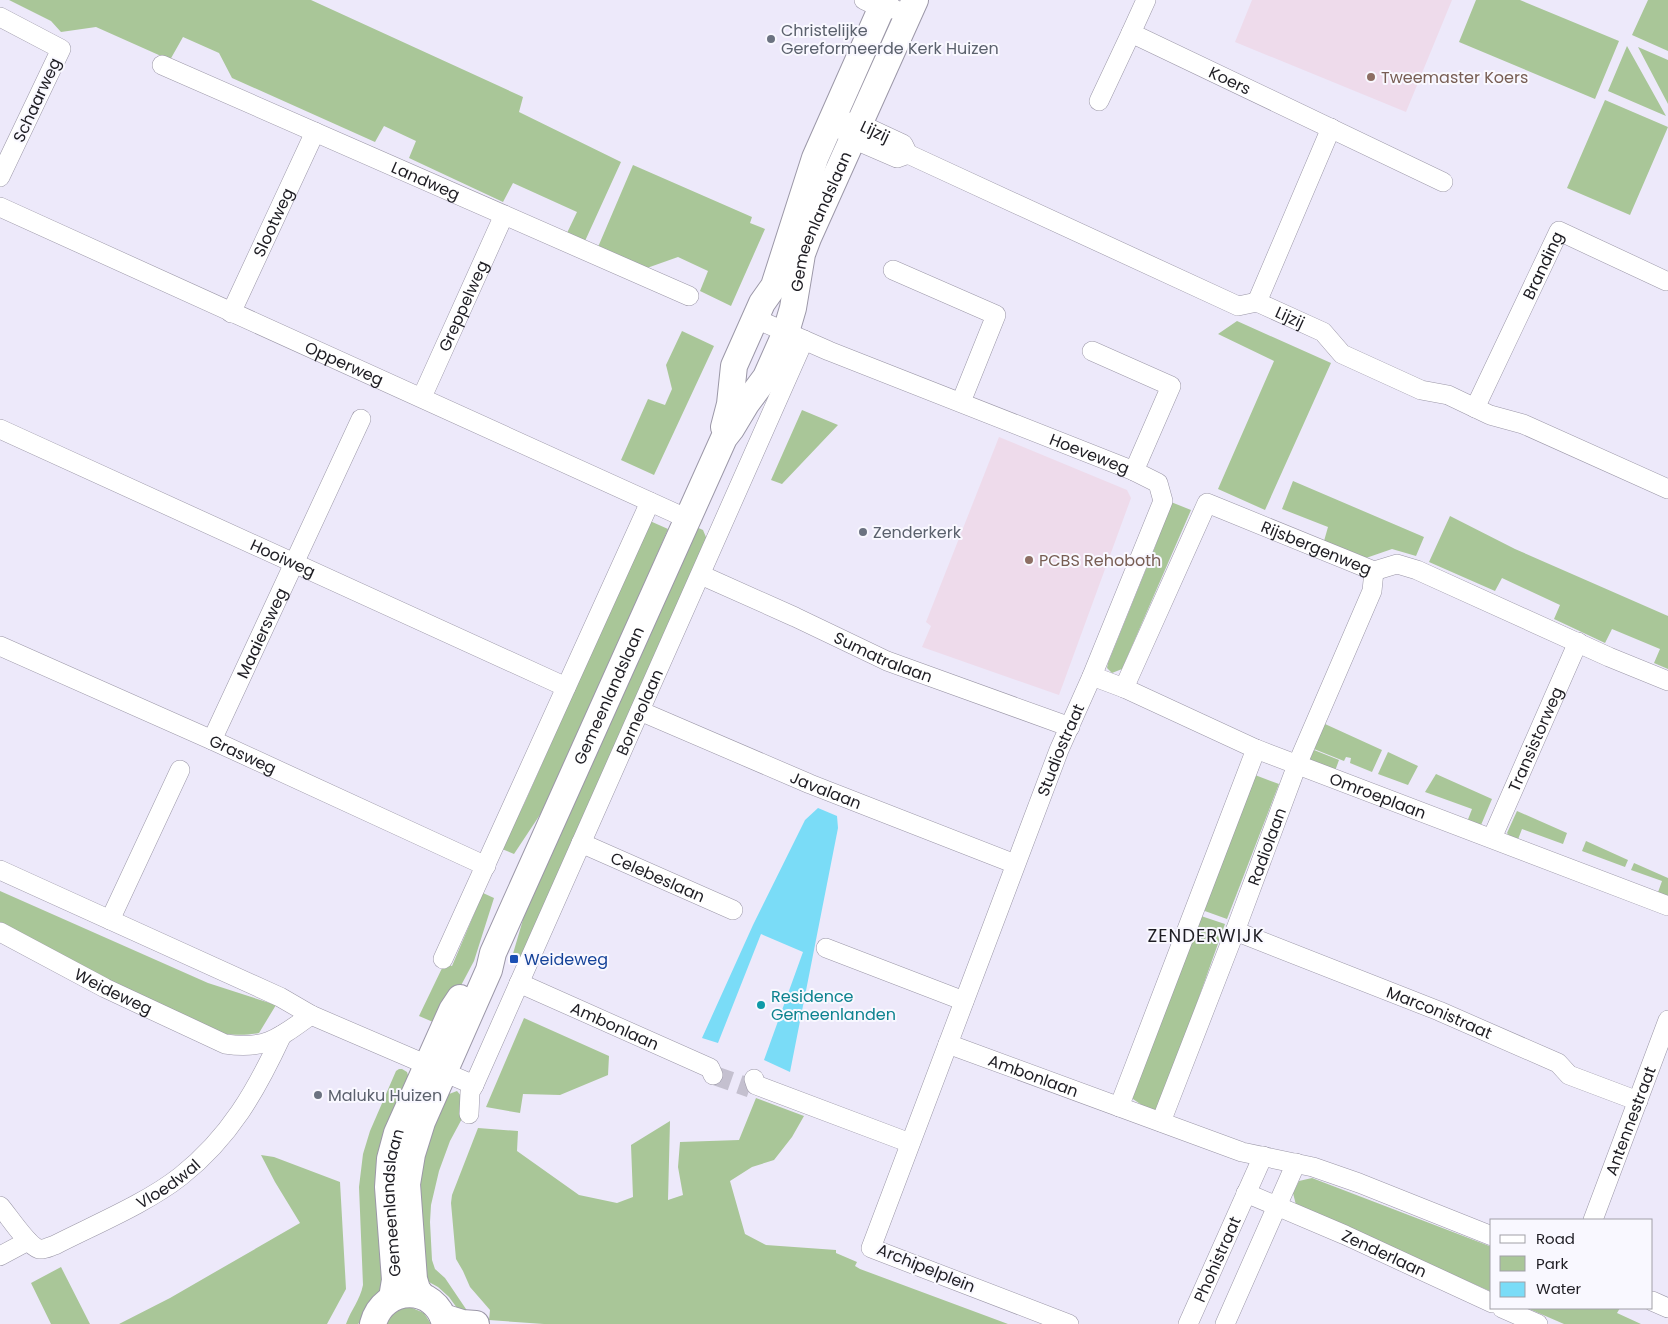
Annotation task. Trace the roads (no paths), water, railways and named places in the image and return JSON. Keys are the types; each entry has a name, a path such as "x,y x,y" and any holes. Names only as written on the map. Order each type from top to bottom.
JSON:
{"street":[{"path":"1100,101 1146,0"},
{"name":"Gemeenlandslaan","path":"724,438 734,366 754,318 774,286 815,158 832,120 892,3"},
{"name":"Gemeenlandslaan","path":"422,1296 417,1289 414,1278 407,1202 408,1171 416,1136 452,1010 480,968 493,953 724,438 795,336 793,308 802,254 856,131 892,3"},
{"name":"Schaarweg","path":"0,17 60,49 0,178"},
{"name":"Koers","path":"1131,33 1443,182"},
{"name":"Landweg","path":"162,65 689,296"},
{"name":"Lijzij","path":"832,120 856,131 904,144 908,154 1238,306 1256,302 1324,332 1342,354 1421,390 1448,395 1490,415 1523,424 1668,489"},
{"path":"1256,302 1331,128"},
{"name":"Slootweg","path":"231,313 315,132"},
{"name":"Opperweg","path":"0,207 688,519"},
{"name":"Greppelweg","path":"422,398 504,214"},
{"name":"Branding","path":"1475,408 1559,231 1666,281"},
{"path":"893,270 996,315 961,402"},
{"name":"Hoeveweg","path":"754,318 1134,472 1171,386 1092,350"},
{"name":"Borneolaan","path":"469,1114 470,1092 701,575 795,336"},
{"name":"Maaiersweg","path":"212,740 361,418"},
{"name":"Hooiweg","path":"0,429 566,687"},
{"name":"Studiostraat","path":"948,1044 1059,750 1092,676 1163,501 1158,483 1134,472"},
{"path":"444,960 650,502"},
{"name":"Rijsbergenweg","path":"1124,688 1207,503 1374,571 1397,564 1417,570 1668,681"},
{"name":"Radiolaan","path":"1161,1122 1297,765 1372,591 1374,571"},
{"name":"Sumatralaan","path":"701,575 887,661 1070,727"},
{"name":"Transistorweg","path":"1492,838 1578,642"},
{"name":"Grasweg","path":"0,646 212,740 486,866"},
{"name":"Omroeplaan","path":"1092,676 1124,688 1256,749 1668,906"},
{"name":"Javalaan","path":"640,711 810,784 1015,864"},
{"path":"1256,749 1119,1107 1242,1152 1313,1166 1490,1235"},
{"path":"110,920 180,770"},
{"name":"Celebeslaan","path":"581,843 733,910"},
{"path":"0,870 280,997 310,1014 474,1085"},
{"name":"Marconistraat","path":"1235,931 1439,1011 1558,1063 1568,1075 1638,1101"},
{"name":"Weideweg","path":"0,932 105,988 225,1044 244,1046 273,1040 310,1014"},
{"path":"826,948 964,1001"},
{"name":"Ambonlaan","path":"519,983 714,1069"},
{"name":"Antennestraat","path":"1593,1219 1668,1020"},
{"name":"Vloedwal","path":"28,1241 37,1248 54,1246 136,1204 180,1177 215,1145 231,1126 264,1075 282,1035"},
{"name":"Ambonlaan","path":"948,1044 1119,1107"},
{"name":"Archipelplein","path":"948,1044 871,1248 1070,1324"},
{"name":"Gemeenlandslaan","path":"392,1298 395,1280 388,1187 390,1159 397,1133 436,1069"},
{"path":"753,1084 910,1144"},
{"name":"Phohistraat","path":"1188,1324 1263,1156"},
{"name":"Phohistraat","path":"1225,1324 1296,1163"},
{"name":"Zenderlaan","path":"1246,1193 1345,1235 1490,1302"},
{"path":"0,1206 28,1241 0,1256"},
{"path":"373,1324 381,1307 392,1298 407,1294 422,1296 433,1302 444,1320 476,1324"},
{"path":"1653,1301 1668,1308"},
{"path":"1504,1309 1538,1324"}],"water":[{"path":"818,808 837,816 838,828 790,1072 764,1060 803,952 761,934 718,1043 702,1038 753,925 805,820"}],"tunnel":[{"path":"713,1075 750,1088"}],"place":[{"name":"Christelijke Gereformeerde Kerk Huizen","path":"771,39"},
{"name":"Tweemaster Koers","path":"1371,77"},
{"name":"Zenderkerk","path":"863,532"},
{"name":"PCBS Rehoboth","path":"1029,560"},
{"name":"Weideweg","path":"514,959"},
{"name":"Residence Gemeenlanden","path":"761,1005"},
{"name":"Maluku Huizen","path":"318,1095"}],"district":[{"name":"ZENDERWIJK","path":"1206,935"}]}
